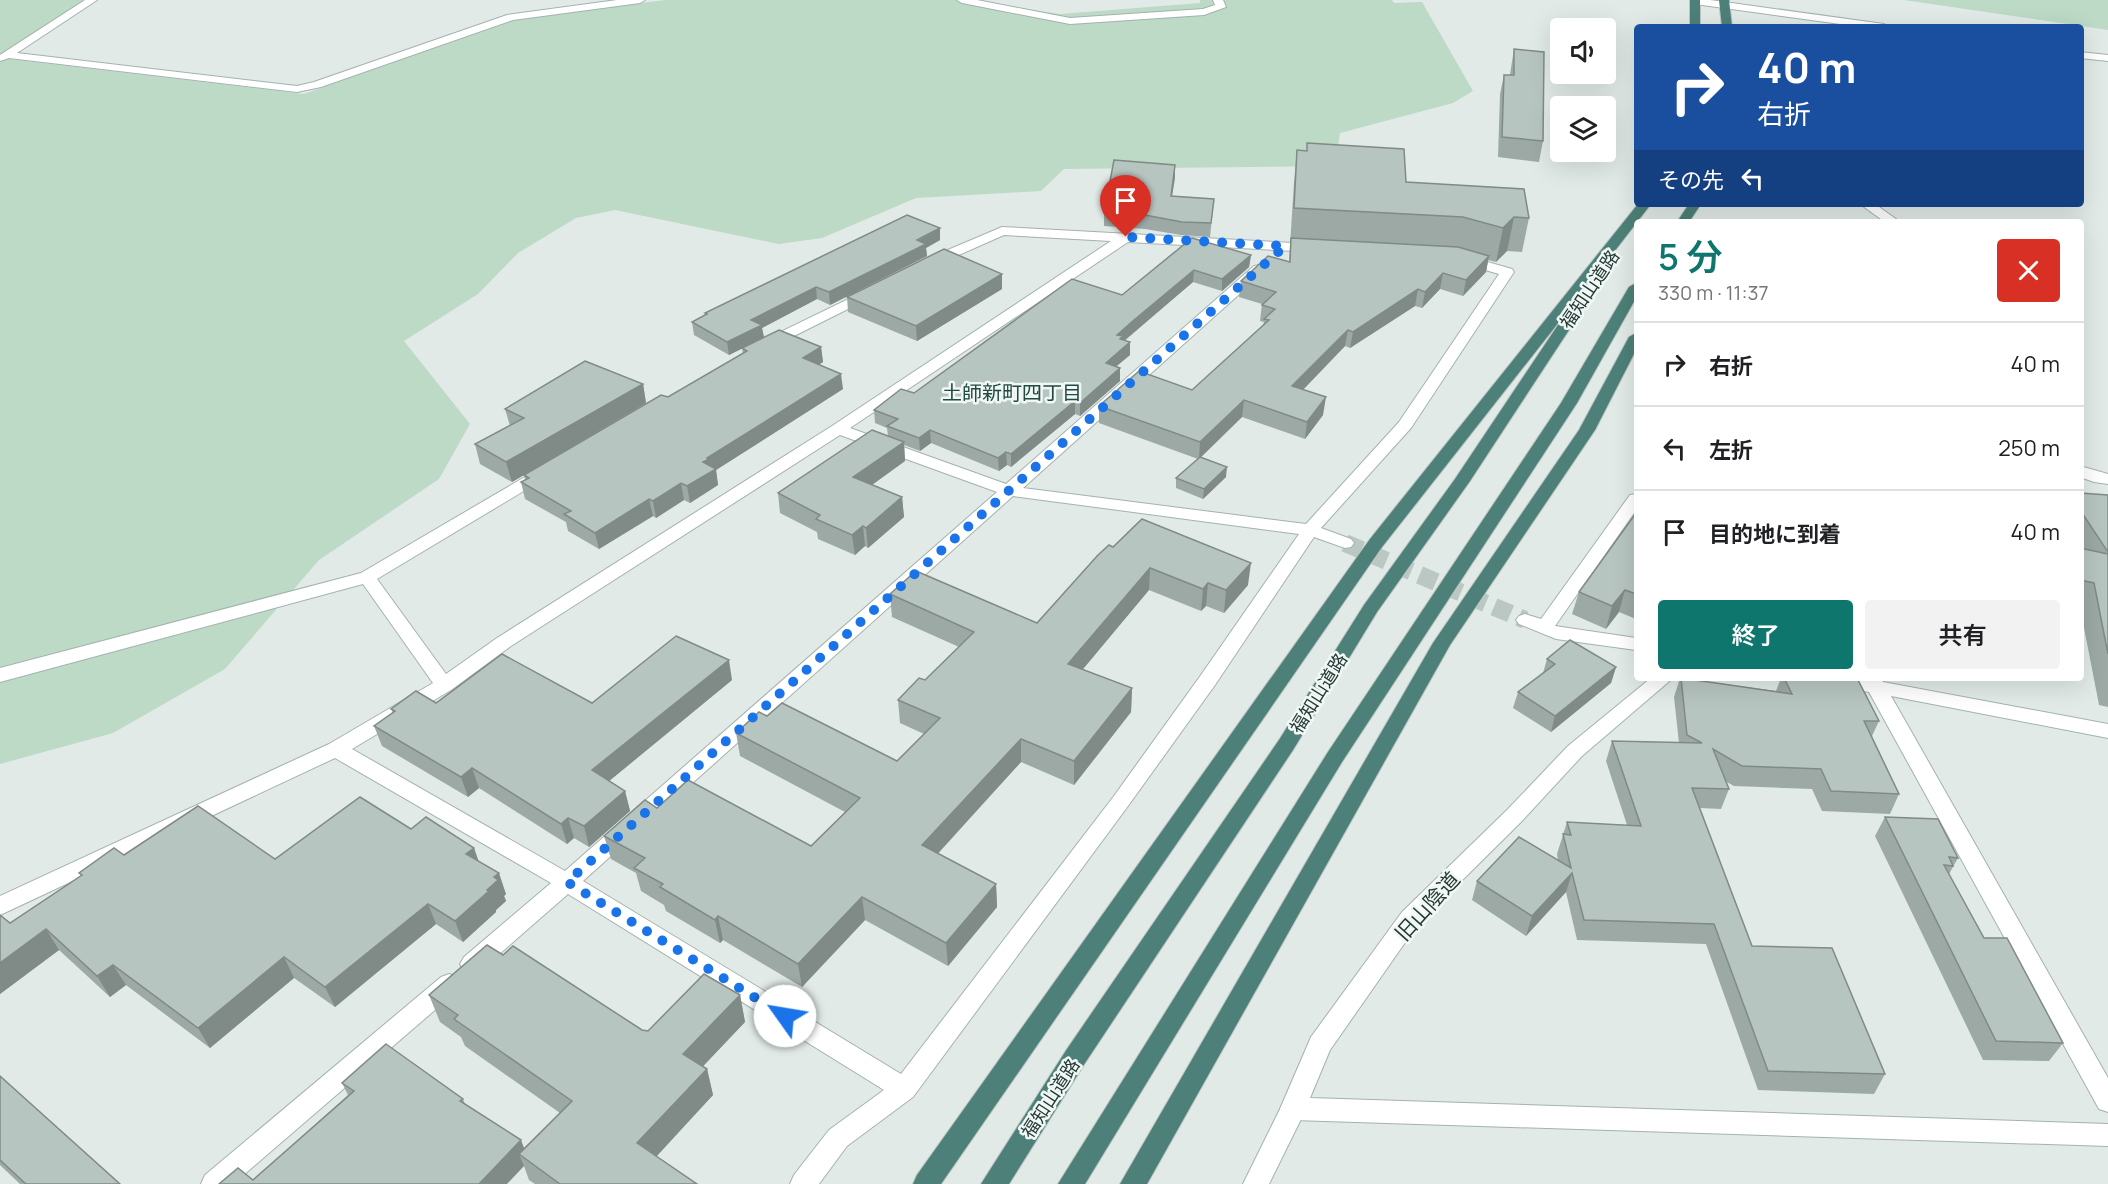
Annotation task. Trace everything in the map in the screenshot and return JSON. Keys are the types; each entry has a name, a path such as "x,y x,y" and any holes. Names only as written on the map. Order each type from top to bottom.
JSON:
{"highway":[{"path":"1695,0 1695,24"},
{"path":"1724,2 1727,24"},
{"path":"1634,219 1644,207"},
{"path":"926,1184 1376,543 1634,219"},
{"name":"福知山道路","path":"994,1184 1076,1056 1286,745 1370,609 1462,481 1634,222"},
{"path":"1071,1184 1335,757 1569,403 1634,290"},
{"path":"1133,1184 1442,643 1587,430 1634,341"}],"street":[{"path":"4,57 20,44 92,0"},
{"path":"4,57 297,89 317,85 504,19 640,0"},
{"path":"962,0 1070,21 1204,12 1221,7 1218,0"},
{"path":"1695,0 1724,2 1865,24"},
{"path":"2084,55 2108,58"},
{"path":"1871,207 1889,219"},
{"path":"918,268 970,243 1002,231 1331,249"},
{"path":"0,906 336,749 444,685 504,642 838,429 1126,237"},
{"path":"214,1184 567,882 1285,246"},
{"path":"803,1184 838,1138 904,1089 1121,801 1208,680 1310,530 1405,425 1507,272 1457,257 1445,256"},
{"path":"752,351 887,284"},
{"path":"838,429 1010,491 1310,530 1345,543"},
{"path":"0,675 367,578 559,464"},
{"path":"2084,473 2106,482"},
{"path":"2084,485 2106,482"},
{"path":"1544,628 1634,502"},
{"path":"367,578 444,685"},
{"path":"1525,621 1556,633 1634,644"},
{"name":"旧山陰道","path":"1256,1184 1293,1109 1320,1044 1410,918 1515,815 1575,751 1659,681"},
{"path":"1874,682 2108,731"},
{"path":"1874,682 2108,1101"},
{"path":"336,749 567,882 904,1089"},
{"path":"1293,1109 2108,1135"}],"green space":[{"path":"0,0 87,0 0,54"},
{"path":"666,0 967,0 1060,14 1200,3 1200,0 1422,2 1473,91 1453,103 1340,133 1335,166 1064,169 1041,191 916,198 822,238 779,244 615,210 576,218 518,253 478,294 404,341 470,424 439,479 319,560 225,669 113,733 0,764 0,58 304,94 521,17"},
{"path":"1904,0 2108,0 2108,30 2084,26 2084,24 2067,24"}],"building":[{"path":"1514,49 1544,52 1543,141 1502,137 1504,75 1514,75"},
{"path":"1307,143 1404,149 1406,182 1524,189 1529,218 1514,217 1503,228 1463,217 1294,208 1297,150 1307,151"},
{"path":"1114,160 1175,165 1171,196 1214,199 1211,223 1182,222 1145,215 1104,213"},
{"path":"907,215 940,228 917,240 926,244 829,292 816,287 751,320 762,325 727,342 692,322 707,314 705,313"},
{"path":"1192,238 1251,255 1222,279 1194,270 1117,335 1123,336 1120,339 1130,342 1106,363 1120,368 1080,403 1075,401 1011,454 1006,452 998,458 930,430 919,438 887,426 898,419 874,410 901,389 914,393 1072,279 1122,295"},
{"path":"1291,238 1458,247 1489,256 1466,280 1443,273 1425,292 1418,289 1353,332 1348,330 1292,386 1326,397 1307,422 1244,400 1200,442 1099,406 1139,371 1192,390 1269,320 1264,319 1275,309 1262,305 1276,292 1241,281 1268,256 1290,262"},
{"path":"944,249 1002,274 916,326 847,297"},
{"path":"779,330 821,347 803,358 841,374 703,462 716,469 687,486 681,483 653,501 649,499 595,533 564,514 571,511 521,482 529,478 524,475 661,395 668,397 747,351 742,348"},
{"path":"585,361 643,384 506,462 475,444 524,418 505,409"},
{"path":"872,430 904,442 853,477 902,497 866,528 863,526 852,535 816,519 820,515 778,493"},
{"path":"1200,457 1227,467 1204,489 1176,478"},
{"path":"2084,493 2108,495 2108,552 2084,516"},
{"path":"1634,516 1634,593 1625,590 1612,606 1579,592"},
{"path":"1142,519 1251,563 1226,590 1208,583 1203,589 1150,568 1068,664 1132,688 1074,761 1021,739 922,845 996,884 946,943 862,897 798,964 718,916 715,920 660,887 663,884 634,868 645,858 604,836 645,800 657,808 688,780 811,846 860,798 736,733 759,712 767,716 782,703 897,761 940,718 898,700 919,678 925,680 974,632 890,594 916,571 1037,623 1098,555 1109,545 1113,547"},
{"path":"2084,549 2108,554 2108,654 2094,583 2084,581"},
{"path":"676,636 729,660 592,770 625,791 584,826 568,818 561,824 472,768 461,777 374,726 395,711 391,709 416,691 436,703 502,654 592,703"},
{"path":"1570,640 1616,667 1555,716 1518,692 1555,664 1547,659"},
{"path":"1681,681 1702,681 1792,694 1786,681 1859,681 1879,721 1864,721 1899,794 1831,791 1821,769 1742,766 1713,749 1729,789 1692,788 1752,946 1832,948 1885,1074 1768,1071 1714,924 1584,920 1572,873 1532,916 1477,881 1519,837 1571,868 1563,834 1571,835 1567,822 1641,826 1612,741 1702,743 1687,735"},
{"path":"360,797 411,829 426,817 474,848 466,854 499,873 494,877 498,880 455,921 428,904 325,987 284,957 198,1028 113,965 97,976 46,929 0,963 0,915 10,923 82,875 79,873 114,848 124,855 198,806 275,859"},
{"path":"1885,817 1938,819 1958,858 1949,857 1953,866 1944,865 1984,938 2007,938 2063,1043 1996,1041"},
{"path":"487,945 503,955 513,946 642,1030 648,1031 704,974 740,995 683,1054 707,1069 637,1143 697,1184 560,1184 519,1154 572,1101 454,1019 458,1015 429,995"},
{"path":"386,1044 463,1099 460,1101 521,1140 479,1184 219,1184 238,1168 253,1180 354,1091 342,1083"},
{"path":"0,1076 120,1184 26,1184 0,1160"}],"tunnel":[{"path":"1345,543 1525,620"}],"district":[{"name":"土師新町四丁目","path":"1012,392"}],"route":[{"path":"785,1016 567,882 1285,246 1126,237"}]}
